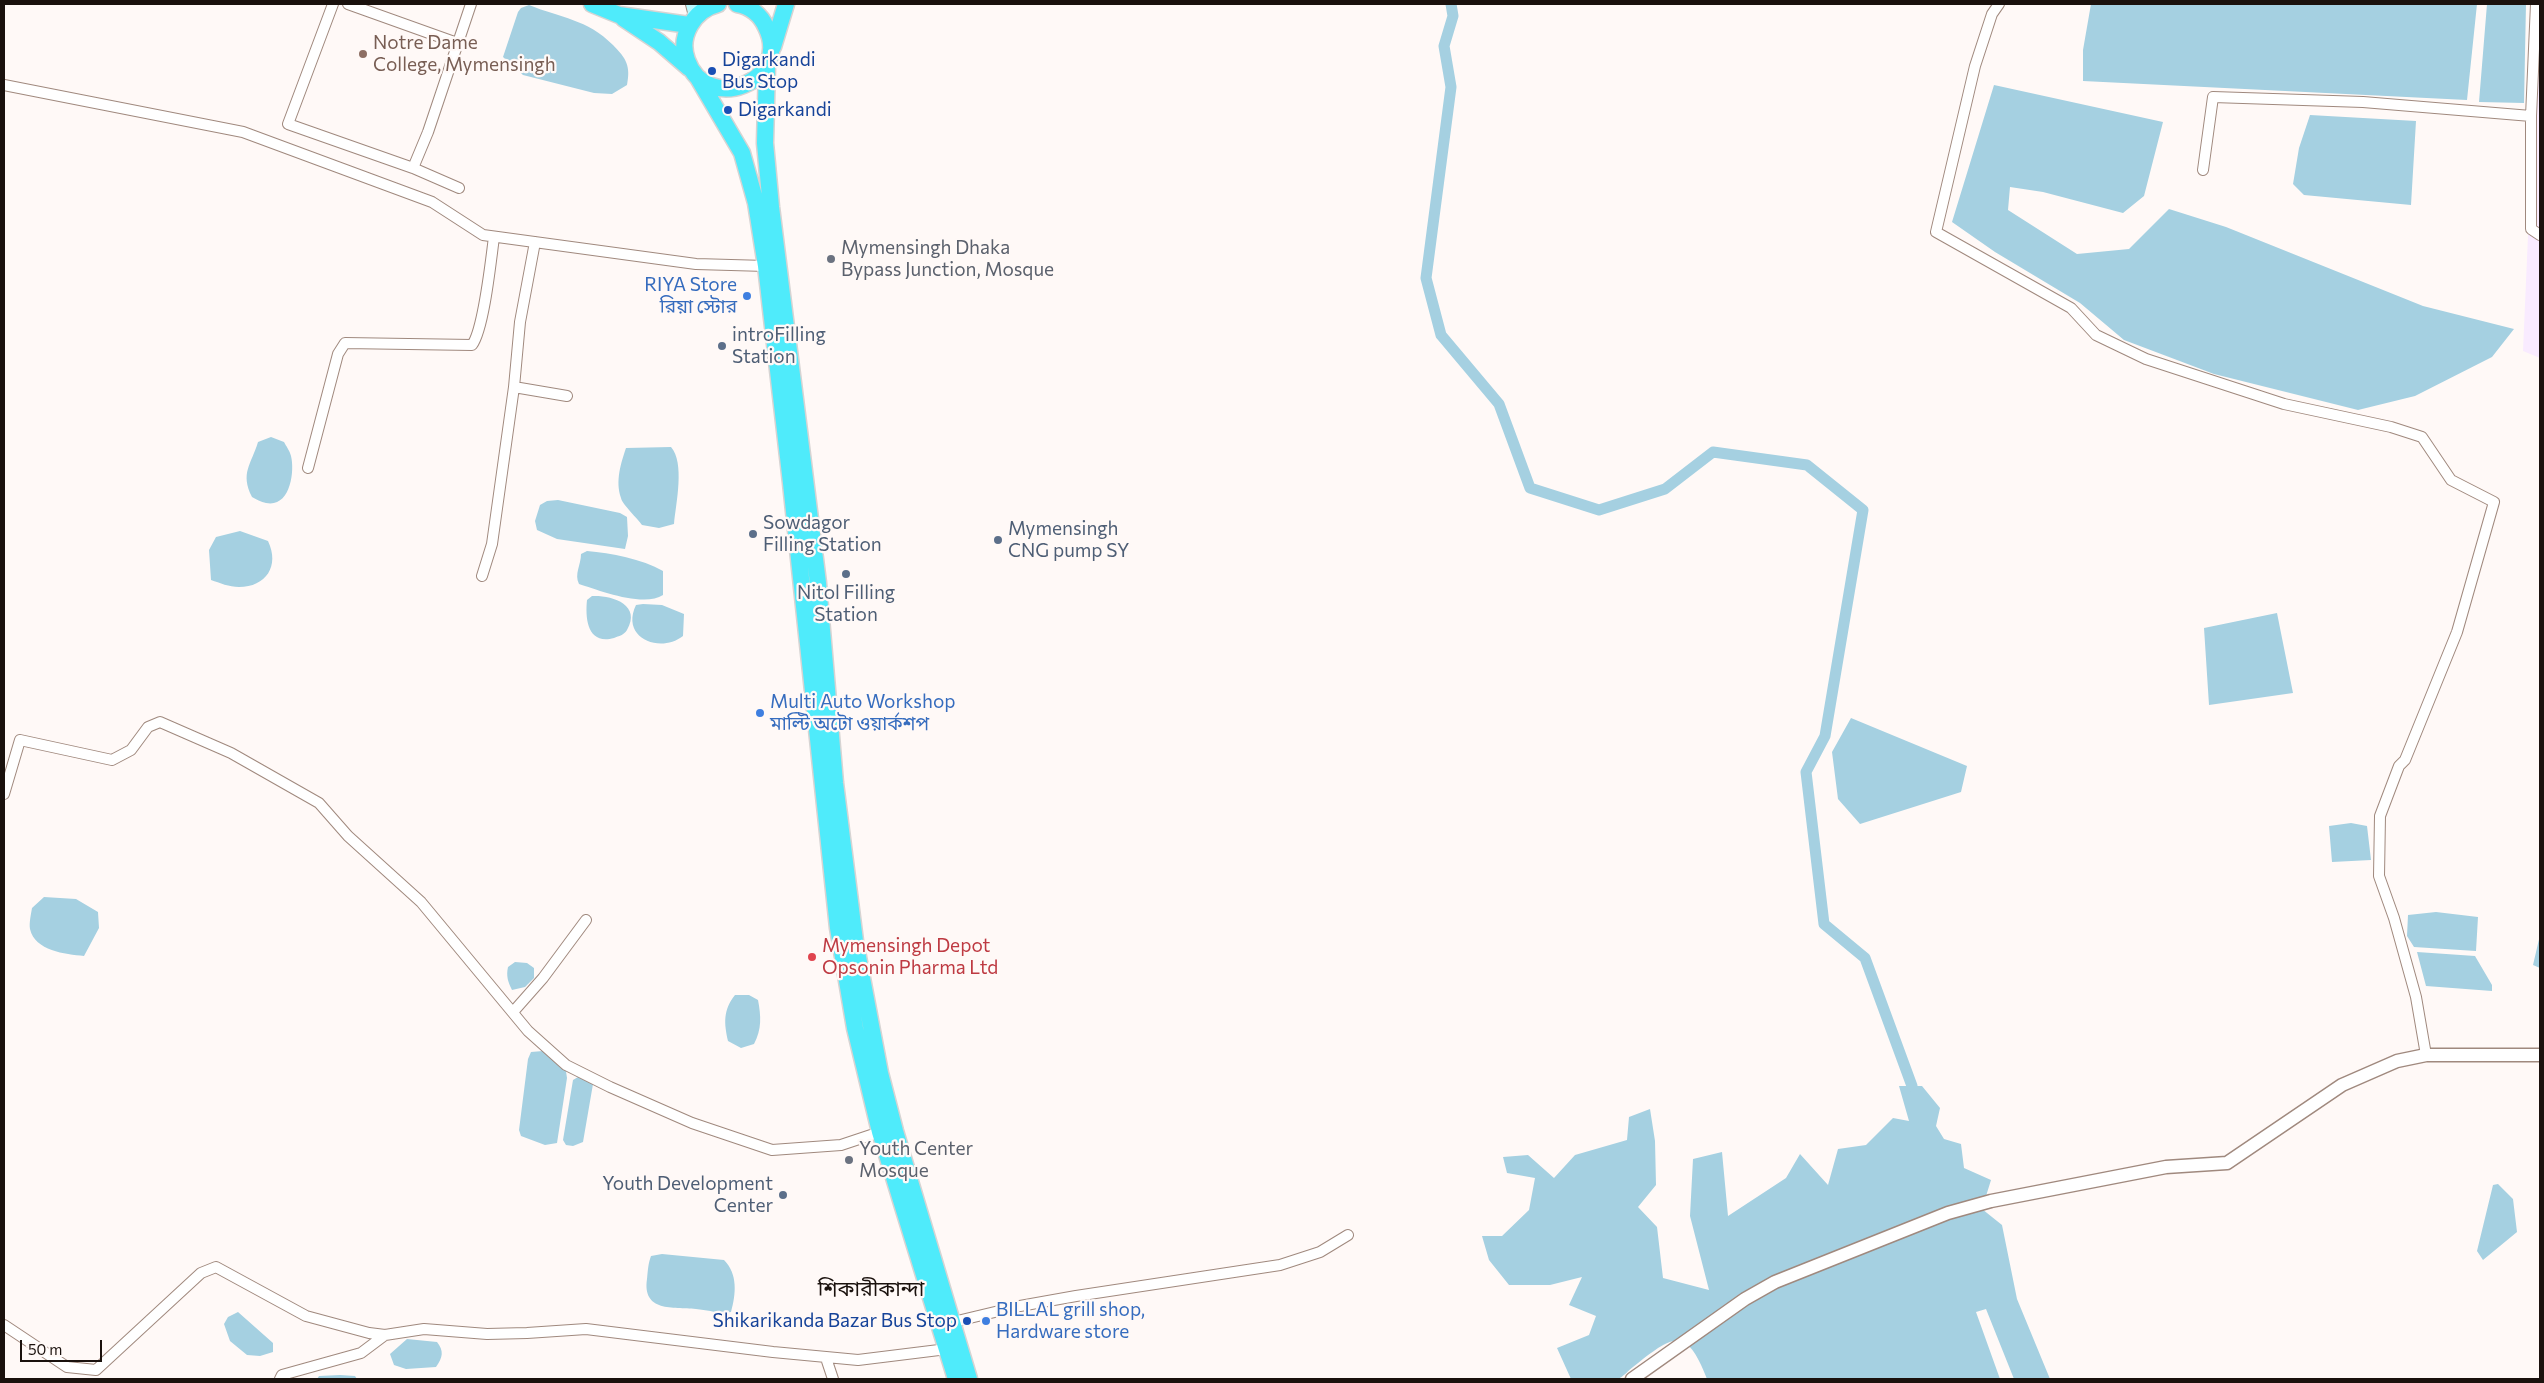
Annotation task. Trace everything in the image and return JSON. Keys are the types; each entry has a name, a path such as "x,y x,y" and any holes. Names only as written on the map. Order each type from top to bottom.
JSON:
{"highway":[{"path":"592,4 619,15 660,42 695,74 716,87 736,89 749,84 759,76 769,60 786,4"},
{"path":"619,15 693,15 718,4"},
{"path":"745,5 764,22 769,33 765,143 771,207 810,515 834,784 855,941 880,1074 892,1122 969,1379"},
{"path":"693,15 684,47 695,74 742,153 756,203 766,266 838,928 855,1028 880,1132 956,1379"}],"street":[{"path":"333,4 288,124 413,168 459,188"},
{"path":"348,4 458,43"},
{"path":"413,168 428,132 471,4"},
{"path":"1999,4 1992,14 1975,66 1936,232 2071,308 2096,335 2146,359 2284,404 2391,427 2422,437 2451,480 2494,502 2457,632 2405,760 2399,766 2380,816 2379,876 2394,918 2416,997 2426,1056"},
{"path":"2536,4 2531,116 2536,205 2531,229 2540,235"},
{"path":"4,85 243,132 432,202 483,235 696,264 766,266"},
{"path":"2203,170 2213,97 2363,102 2531,116"},
{"path":"308,468 338,354 346,343 472,345 476,339 484,300 494,236"},
{"path":"482,576 492,544 514,387 520,322 535,242"},
{"path":"514,387 567,396"},
{"path":"4,794 20,740 112,760 131,750 148,727 160,722 231,753 319,804 348,836 421,902 528,1031 566,1065 610,1087 692,1123 772,1150 840,1145 880,1132"},
{"path":"513,1012 543,978 586,920"},
{"path":"1632,1379 1746,1299 1775,1282 1948,1213 1991,1201 2166,1167 2227,1164 2342,1085 2397,1061 2426,1056 2540,1055"},
{"path":"953,1322 1076,1296 1280,1265 1320,1252 1348,1235"},
{"path":"4,1325 67,1367 96,1370 201,1273 216,1267 306,1316 355,1331 384,1334 424,1330 487,1334 586,1329 826,1358 858,1360 947,1349"},
{"path":"280,1379 282,1376 361,1353 384,1334"},
{"path":"826,1358 833,1379"}],"shaded area":[{"path":"2538,4 2540,4 2540,358 2523,351"}],"water":[{"path":"2091,4 2477,4 2467,100 2083,81 2083,50"},
{"path":"2487,4 2526,4 2524,103 2479,102"},
{"path":"529,5 583,24 603,36 624,58 628,67 627,85 612,94 594,93 523,75 503,57 518,12 521,8"},
{"path":"1994,85 2163,122 2144,196 2123,213 2043,192 2010,187 2008,210 2077,254 2129,249 2169,209 2226,227 2423,306 2514,329 2492,357 2415,396 2358,410 2214,374 2124,340 2080,303 1995,252 1952,222"},
{"path":"2310,115 2416,121 2411,205 2304,195 2293,184 2299,148"},
{"path":"271,437 284,442 290,454 292,471 286,495 274,503 266,503 252,497 247,482 247,475 258,442"},
{"path":"671,447 678,463 679,473 674,524 659,528 642,525 624,504 619,492 619,472 626,448"},
{"path":"558,500 620,513 627,517 628,536 625,549 557,539 537,530 535,521 540,505 547,501"},
{"path":"240,531 268,541 272,559 268,573 257,583 248,586 225,585 211,580 209,550 216,537"},
{"path":"587,551 626,557 663,571 663,595 655,599 633,599 609,594 579,584 577,573 581,554"},
{"path":"592,596 615,599 628,608 631,614 631,621 624,633 614,638 605,639 599,638 594,634 590,629 587,615 587,600"},
{"path":"636,605 662,605 684,614 683,636 674,641 664,643 654,643 645,640 633,626 632,617"},
{"path":"2277,613 2293,693 2209,705 2204,628"},
{"path":"1851,718 1967,766 1961,792 1860,824 1838,799 1832,752"},
{"path":"2351,823 2367,826 2371,860 2332,862 2329,826"},
{"path":"44,897 76,899 98,912 99,928 84,956 68,954 44,947 33,936 30,929 32,908"},
{"path":"2436,912 2478,917 2476,951 2414,947 2407,936 2408,915"},
{"path":"2540,935 2540,968 2533,965"},
{"path":"2417,952 2475,956 2492,985 2492,991 2426,986"},
{"path":"515,962 527,963 534,968 534,978 525,987 512,990 507,970"},
{"path":"735,995 749,995 758,1000 760,1012 760,1028 754,1044 741,1048 728,1041 726,1028 726,1011"},
{"path":"543,1051 565,1065 567,1078 557,1143 545,1145 521,1136 519,1130 528,1059 531,1052"},
{"path":"578,1077 585,1078 593,1084 583,1142 573,1146 566,1145 563,1140 573,1080"},
{"path":"1899,1086 1922,1086 1940,1108 1936,1126 1944,1139 1961,1144 1964,1168 1991,1180 1982,1209 2002,1225 2017,1299 2050,1379 2014,1379 1986,1309 1976,1312 2000,1379 1707,1379 1692,1350 1685,1343 1677,1341 1658,1348 1618,1379 1602,1381 1571,1379 1557,1348 1589,1335 1596,1316 1569,1305 1582,1277 1550,1285 1509,1285 1489,1260 1482,1236 1502,1236 1529,1210 1535,1178 1507,1173 1503,1157 1528,1155 1554,1178 1575,1155 1627,1140 1629,1117 1650,1109 1655,1141 1656,1185 1638,1207 1657,1227 1663,1278 1709,1290 1690,1216 1693,1159 1722,1152 1728,1216 1786,1178 1800,1154 1828,1185 1838,1149 1866,1145 1893,1118 1909,1121"},
{"path":"2498,1184 2513,1199 2517,1232 2483,1260 2477,1251 2493,1185"},
{"path":"662,1254 724,1260 732,1272 735,1285 731,1312 722,1313 661,1306 654,1302 649,1297 647,1290 649,1264 651,1256"},
{"path":"238,1312 273,1343 273,1352 260,1356 247,1355 230,1341 224,1324 228,1317"},
{"path":"407,1339 437,1342 442,1354 436,1367 406,1369 394,1365 390,1354"},
{"path":"319,1376 355,1376 357,1379 317,1379"}],"waterway":[{"path":"1451,4 1453,16 1444,46 1451,87 1426,278 1441,335 1499,404 1530,488 1599,510 1665,489 1713,452 1807,465 1863,510 1825,736 1806,772 1824,924 1865,958 1912,1086"}],"place":[{"name":"Notre Dame College, Mymensingh","path":"363,54"},
{"name":"Digarkandi Bus Stop","path":"712,71"},
{"name":"Digarkandi","path":"728,110"},
{"name":"Mymensingh Dhaka Bypass Junction, Mosque","path":"831,259"},
{"name":"RIYA Store রিয়া স্টোর","path":"747,296"},
{"name":"introFilling Station","path":"722,346"},
{"name":"Sowdagor Filling Station","path":"753,534"},
{"name":"Mymensingh CNG pump SY","path":"998,540"},
{"name":"Nitol Filling Station","path":"846,574"},
{"name":"Multi Auto Workshop মাল্টি অটো ওয়ার্কশপ","path":"760,713"},
{"name":"Mymensingh Depot Opsonin Pharma Ltd","path":"812,957"},
{"name":"Youth Center Mosque","path":"849,1160"},
{"name":"Youth Development Center","path":"783,1195"},
{"name":"Shikarikanda Bazar Bus Stop","path":"967,1321"},
{"name":"BILLAL grill shop, Hardware store","path":"986,1321"}],"district":[{"name":"শিকারীকান্দা","path":"871,1289"}]}
